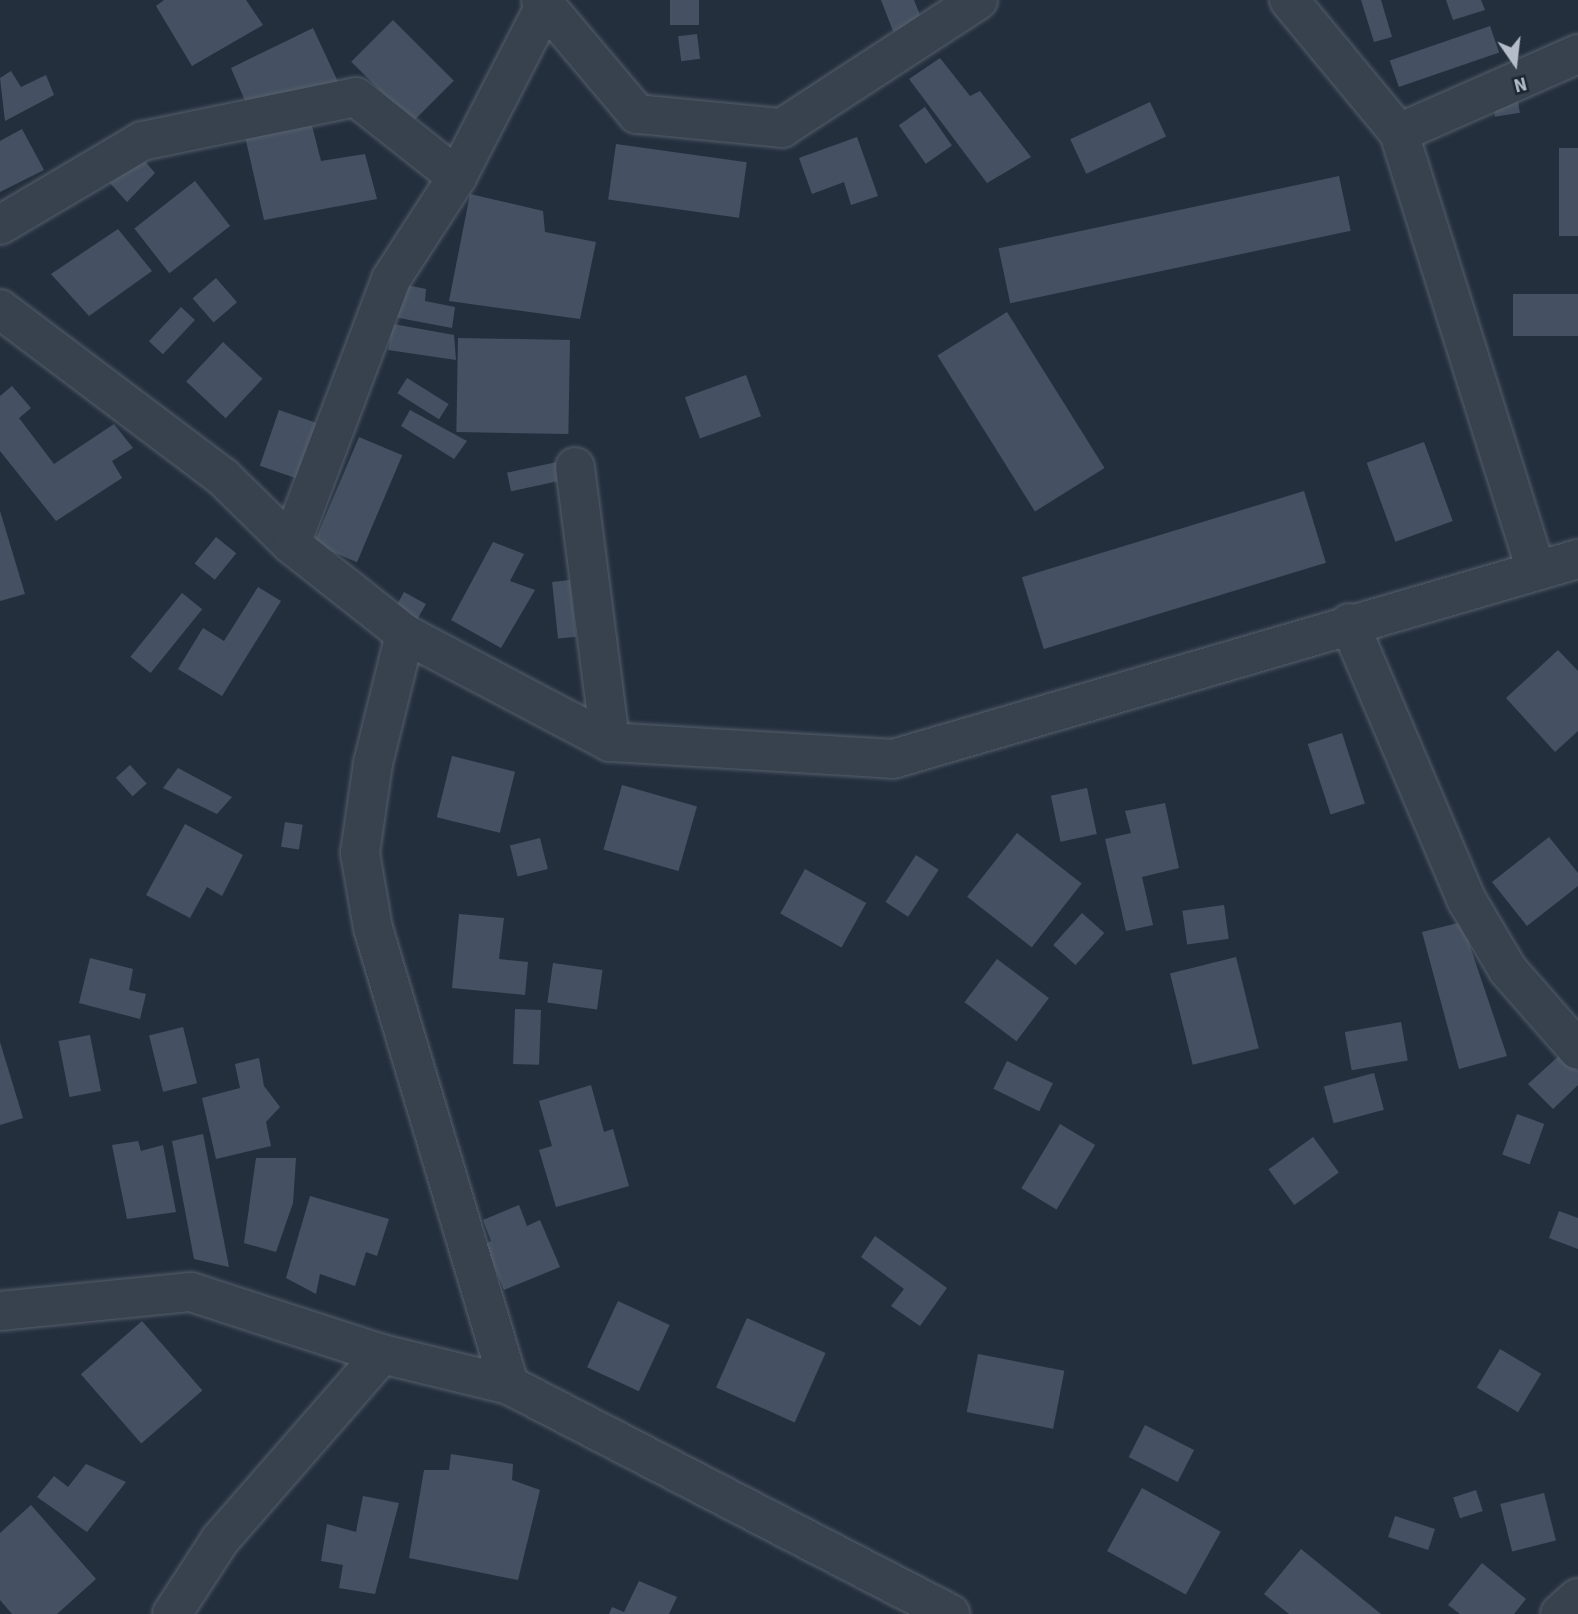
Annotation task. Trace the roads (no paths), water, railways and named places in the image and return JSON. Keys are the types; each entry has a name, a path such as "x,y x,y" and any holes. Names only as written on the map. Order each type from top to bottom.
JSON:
{"street":[{"path":"292,544 391,279 457,177 542,5 637,114 782,128 978,0"},
{"path":"1289,0 1399,133 1536,570"},
{"path":"1399,133 1578,54"},
{"path":"0,225 142,141 356,97 457,177"},
{"path":"0,309 223,477 292,544 405,634 610,742 893,759 1349,623 1578,559"},
{"path":"575,467 610,742"},
{"path":"1349,623 1466,899 1508,970 1578,1050"},
{"path":"405,634 373,763 360,853 373,928 509,1385"},
{"path":"0,1311 191,1292 382,1354 509,1385 950,1614"},
{"path":"172,1614 220,1541 382,1354"},
{"path":"1560,1614 1578,1598"}]}
